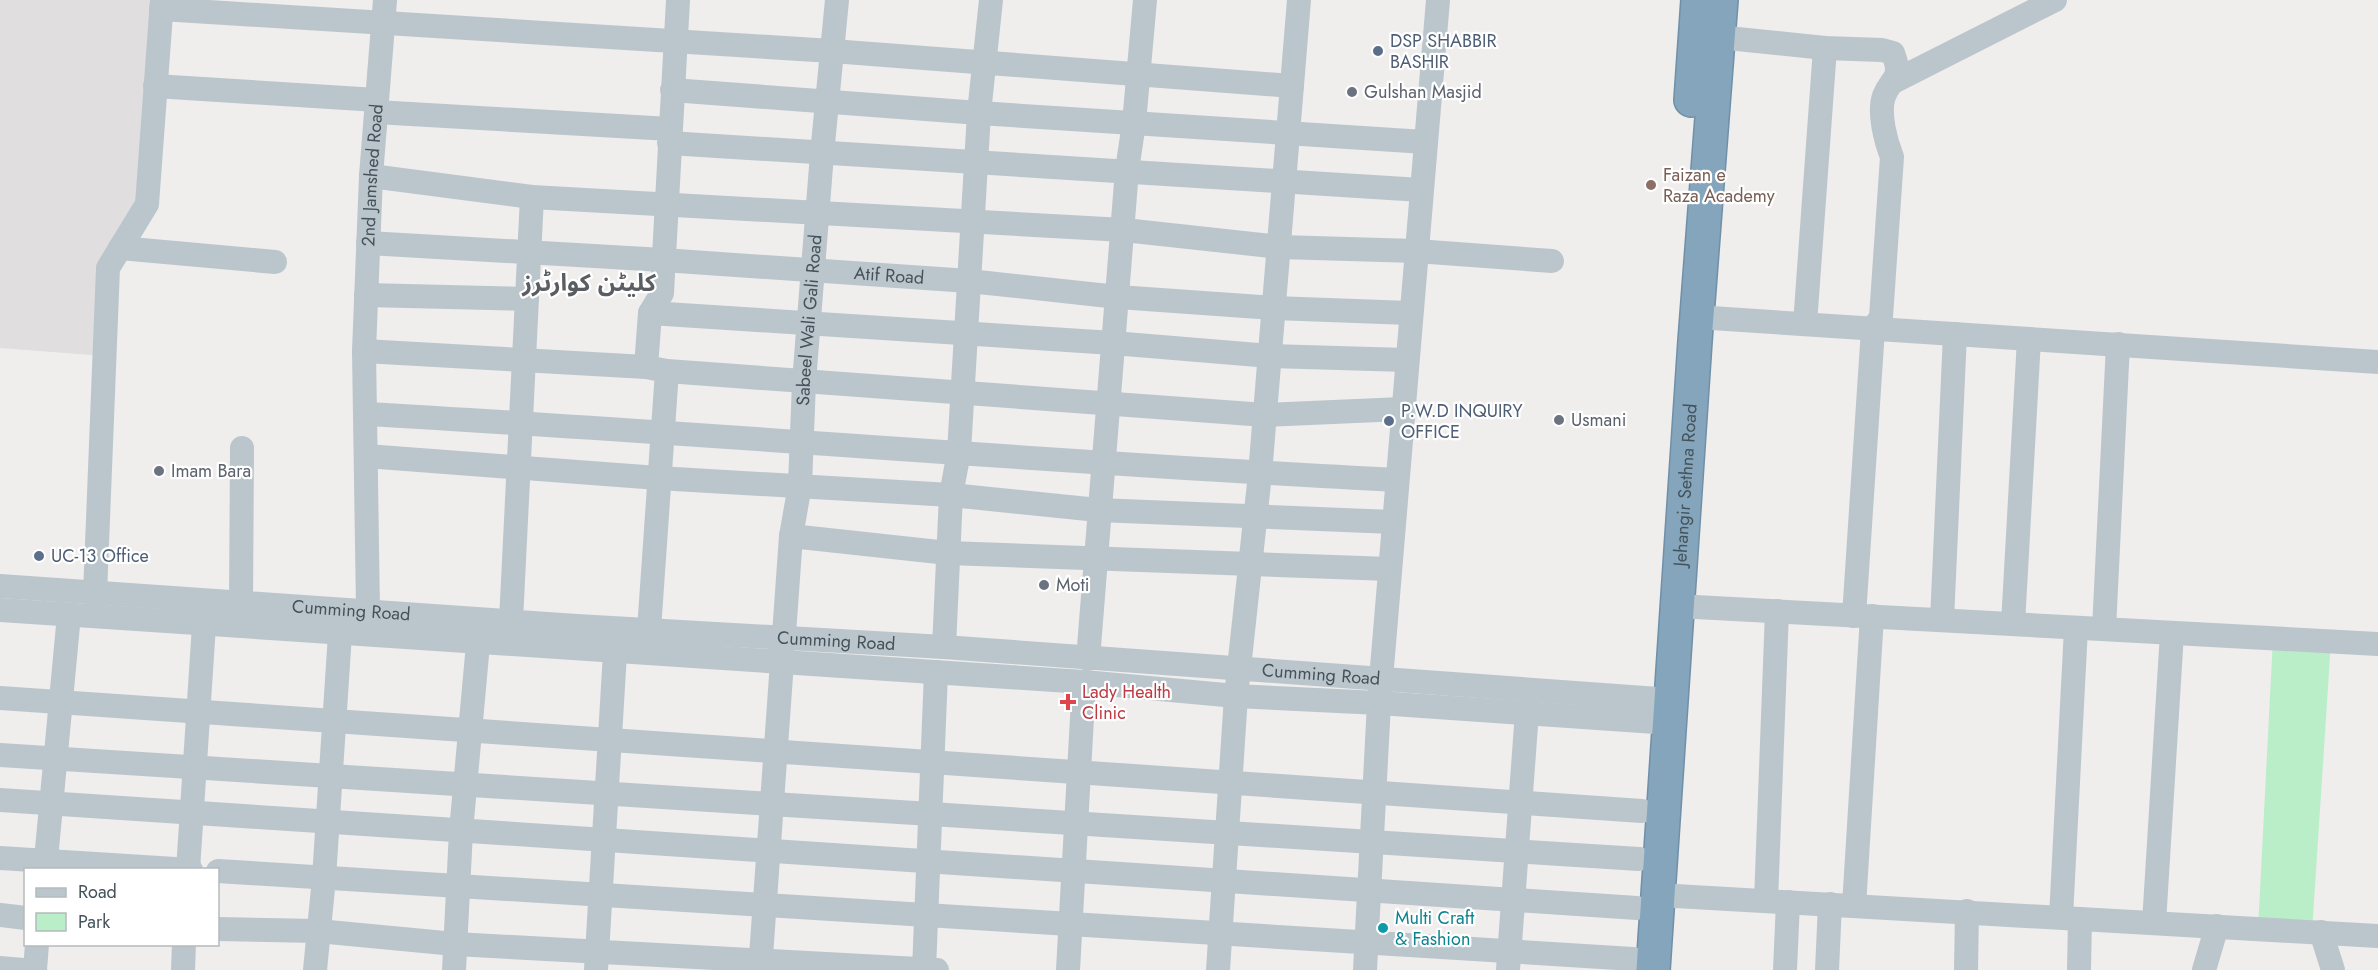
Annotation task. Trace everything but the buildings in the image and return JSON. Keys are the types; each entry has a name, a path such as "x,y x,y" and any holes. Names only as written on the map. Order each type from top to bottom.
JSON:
{"highway":[{"name":"Jehangir Sethna Road","path":"1640,966 1661,711 1698,0"},
{"name":"Jehangir Sethna Road","path":"1647,901 1640,859 1642,812 1661,711 1677,606 1696,317 1721,0"}],"street":[{"path":"649,630 663,430 651,313 662,293 678,0"},
{"name":"Sabeel Wali Gali Road","path":"760,965 791,536 800,485 804,382 837,0"},
{"path":"945,647 951,495 959,452 979,113 992,0"},
{"path":"1068,970 1079,772 1098,510 1124,230 1127,170 1134,123 1145,0"},
{"path":"1218,970 1236,696 1260,474 1290,133 1299,0"},
{"path":"1365,970 1380,692 1406,360 1438,0"},
{"path":"1895,81 2055,0"},
{"path":"95,594 108,268 147,204 161,4 384,12 674,43 832,51 1292,86"},
{"name":"2nd Jamshed Road","path":"368,610 364,351 371,176 384,12"},
{"path":"1718,37 1825,48 1882,50 1893,53 1898,68 1895,81 1883,97 1884,135 1892,157 1881,317 1873,329 1863,616 1842,905 1827,970"},
{"path":"1805,324 1825,48"},
{"path":"155,86 377,106 822,154 1127,170 1285,183 1421,190"},
{"path":"672,90 828,103 1425,142"},
{"path":"371,176 532,196 1124,230 1280,247 1416,251 1552,261"},
{"path":"511,621 532,196"},
{"name":"Atif Road","path":"368,243 969,281 1118,297 1274,308 1410,313"},
{"path":"120,248 275,262"},
{"path":"366,295 527,299"},
{"path":"651,313 1113,343 1270,356 1406,360"},
{"path":"1696,317 2378,362"},
{"path":"1942,620 1955,334"},
{"path":"2013,624 2030,339"},
{"path":"2104,629 2118,344"},
{"path":"364,351 657,369 804,382 1265,415 1402,409"},
{"path":"366,414 663,430 1103,464 1397,480"},
{"path":"241,603 242,448"},
{"path":"366,456 658,478 951,495 1098,510 1393,522"},
{"path":"791,536 948,553 1390,569"},
{"name":"Cumming Road","path":"0,586 783,639 945,647 1236,696 1380,692 1661,711"},
{"path":"1677,606 2378,644"},
{"name":"Cumming Road","path":"0,610 478,644 936,672 1240,669 1380,692 1527,712 1661,711"},
{"path":"1777,611 1777,902 1785,970"},
{"path":"45,865 49,803 69,615"},
{"path":"189,868 204,625"},
{"path":"2076,628 2071,918 2079,970"},
{"path":"2154,923 2172,633"},
{"path":"315,970 324,878 340,634"},
{"path":"454,970 461,831 478,644"},
{"path":"596,961 615,653"},
{"path":"219,929 318,932 455,944 596,961 929,970 927,915 936,672"},
{"path":"0,698 1642,812"},
{"path":"1509,961 1527,712"},
{"path":"0,755 1640,859"},
{"path":"0,800 1514,900 1777,902 2378,936"},
{"path":"0,858 45,865 153,868"},
{"path":"219,871 1368,942 1509,961 1640,966"},
{"path":"1966,970 1967,911"},
{"path":"0,915 24,918"},
{"path":"2204,970 2217,926"},
{"path":"2321,932 2333,970"},
{"path":"35,970 37,946"},
{"path":"183,970 184,946"},
{"path":"0,968 23,970"}],"shaded area":[{"path":"0,0 152,0 136,222 108,268 104,356 0,348"}],"green space":[{"path":"2273,638 2331,641 2312,932 2258,929"}],"place":[{"name":"DSP SHABBIR BASHIR","path":"1378,51"},
{"name":"Gulshan Masjid","path":"1352,92"},
{"name":"Faizan e Raza Academy","path":"1651,185"},
{"name":"Usmani","path":"1559,420"},
{"name":"P.W.D INQUIRY OFFICE","path":"1389,421"},
{"name":"Imam Bara","path":"159,471"},
{"name":"UC-13 Office","path":"39,556"},
{"name":"Moti","path":"1044,585"},
{"name":"Lady Health Clinic","path":"1068,702"},
{"name":"Multi Craft & Fashion","path":"1383,928"}],"district":[{"name":"کلیٹن کوارٹرز","path":"589,282"}]}
